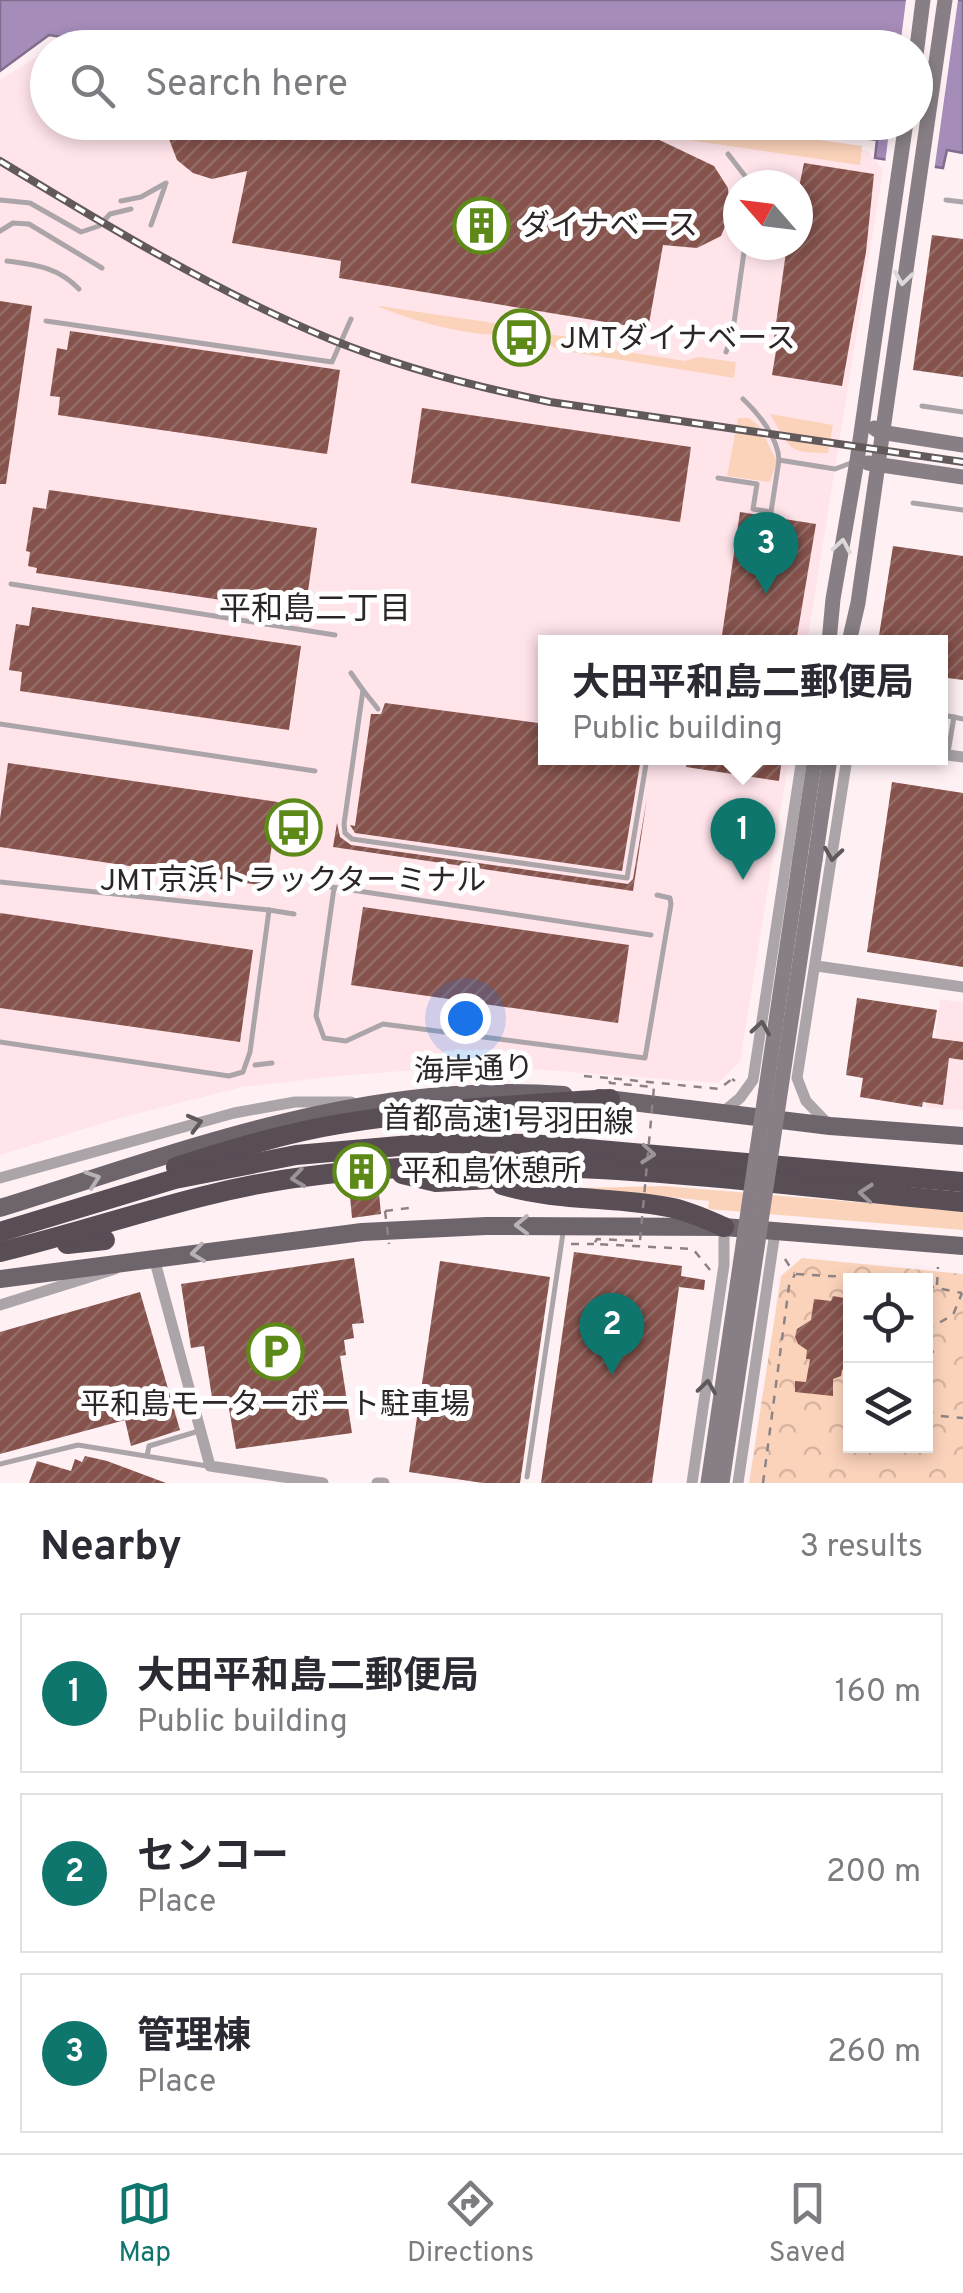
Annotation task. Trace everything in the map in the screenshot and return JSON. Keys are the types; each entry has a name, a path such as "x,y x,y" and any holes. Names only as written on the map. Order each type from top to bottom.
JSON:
{"highway":[{"path":"102,1200 124,1184 224,1152 338,1124 609,1089"},
{"name":"首都高速1号羽田線","path":"0,1232 175,1179 296,1155 434,1143 532,1144 963,1182"},
{"name":"首都高速1号羽田線","path":"0,1252 248,1186 435,1164 532,1165 644,1173 963,1202"},
{"path":"384,1169 436,1182 644,1173"},
{"path":"486,1180 554,1196 662,1206 724,1227"},
{"path":"36,1244 105,1240"}],"main road":[{"name":"海岸通り","path":"0,1208 200,1143 306,1115 424,1095 609,1089 722,1112 830,1126 963,1136"},
{"path":"0,1279 362,1232 564,1225 724,1227 963,1246"},
{"path":"886,1242 963,1256"}],"street":[{"path":"920,30 924,0"},
{"path":"933,78 945,0"},
{"path":"827,635 903,140"},
{"path":"851,635 923,140"},
{"path":"862,420 880,432 963,445"},
{"path":"856,461 963,477"},
{"path":"857,635 858,603"},
{"path":"722,1112 740,1098 753,1080 801,765"},
{"path":"722,1483 807,859 814,765"},
{"path":"708,1483 807,859 828,765"},
{"path":"830,1126 806,1101 797,1078 846,765"},
{"path":"817,966 963,987"},
{"path":"0,1178 234,1112 295,1102 380,1102"},
{"path":"692,1483 724,1265 724,1227"},
{"path":"738,1483 775,1232"},
{"path":"0,1306 146,1259 210,1466 253,1478 324,1483"}],"lane":[{"path":"728,154 740,170"},
{"path":"121,201 141,198 166,183 150,225"},
{"path":"0,200 30,203 81,232 99,226 110,214 131,209"},
{"path":"946,200 963,202"},
{"path":"0,231 13,222 29,224 102,268"},
{"path":"726,352 732,337 743,260"},
{"path":"7,261 48,267 69,278 79,289"},
{"path":"46,321 332,362 351,319"},
{"path":"718,478 757,484 753,509 771,512 778,449 758,412 743,399"},
{"path":"922,406 963,412"},
{"path":"779,460 835,469 856,461"},
{"path":"913,503 963,510"},
{"path":"10,584 335,635"},
{"path":"351,672 378,709"},
{"path":"362,690 344,824 345,833 352,840 626,878 645,765"},
{"path":"948,716 963,718"},
{"path":"948,739 954,717"},
{"path":"0,724 315,772"},
{"path":"0,882 294,914"},
{"path":"318,885 651,935"},
{"path":"334,888 316,1016 324,1038 346,1040 383,1024 645,1058 671,904 667,896 657,894"},
{"path":"0,1042 229,1076 243,1072 250,1052 269,910"},
{"path":"255,1065 272,1062"},
{"path":"527,1478 564,1225"},
{"path":"147,1456 150,1446 200,1431"},
{"path":"0,1464 78,1445 210,1466"}],"path":[{"path":"584,1076 609,1089 719,1089 733,1080"},
{"path":"594,1244 597,1239 640,1240 654,1088 610,1084 609,1089"},
{"path":"389,1244 385,1212 410,1208"},
{"path":"572,1244 694,1249 710,1270"},
{"path":"787,1262 795,1274"},
{"path":"936,1288 938,1266"},
{"path":"795,1274 843,1277"},
{"path":"763,1483 789,1286 795,1274"},
{"path":"933,1287 963,1293 954,1315 933,1326"},
{"path":"933,1413 963,1418"}],"shaded area":[{"path":"0,0 963,0 963,153 947,150 943,168 875,158 877,140 933,140 933,30 30,30 30,49 0,71"},
{"path":"30,61 30,140 783,140 868,151 883,170 808,635 538,635 538,765 788,765 740,1061 718,1083 479,1065 338,1076 242,1087 116,1119 0,1155 0,80"},
{"path":"940,999 963,1003 963,1110 926,1108"}],"green space":[{"path":"687,140 820,140 862,146 860,165"},
{"path":"379,307 534,329 531,334 469,332"},
{"path":"543,334 581,338 596,347 685,361 698,357 736,362 734,378 559,350 541,340"},
{"path":"770,414 833,425 828,453 791,447"},
{"path":"738,418 749,418 759,426 777,461 770,482 727,476"},
{"path":"664,1186 963,1211 963,1230 708,1209 709,1201 580,1188"},
{"path":"802,1258 963,1274 963,1483 749,1483 781,1276"}],"pier":[{"path":"906,0 958,0 934,172 885,164 888,140 933,140 933,30 902,30"}],"building":[{"name":"ダイナベース","path":"169,140 659,140 714,166 723,180 723,231 721,236 697,248 663,245 648,329 339,278 341,261 232,243 247,171 212,179 193,173 177,160"},
{"path":"804,163 874,174 866,252 842,386 772,375 785,260 813,260 813,170 803,170"},
{"path":"932,235 963,239 963,377 913,370"},
{"path":"0,301 32,306 6,484 0,484"},
{"path":"70,331 340,370 327,454 58,415 60,397 50,396 57,348 67,350"},
{"path":"422,408 691,447 680,522 411,483"},
{"path":"49,490 317,528 305,612 36,573 37,568 28,566 30,552 26,551 33,507 46,509"},
{"path":"740,512 816,524 797,635 722,635"},
{"path":"893,546 963,556 963,680 948,678 948,635 879,635"},
{"path":"32,607 301,646 289,730 20,691 22,672 9,670 16,624 29,626"},
{"path":"385,703 538,723 538,765 640,765 622,871 355,833 350,825 355,826 371,714 381,714"},
{"path":"8,763 278,802 266,886 0,847"},
{"path":"686,765 781,765 779,781"},
{"path":"892,782 963,793 963,967 867,952"},
{"path":"647,798 633,891 333,847 337,823 340,837 351,845 628,884 633,879"},
{"path":"363,907 629,945 618,1023 351,985"},
{"path":"0,913 253,950 240,1042 0,1008"},
{"path":"857,998 937,1010 932,1038 963,1042 963,1060 949,1058 943,1105 923,1102 922,1107 860,1097 863,1078 846,1075"},
{"path":"378,1183 381,1214 352,1218 349,1186"},
{"path":"574,1252 682,1266 681,1276 705,1280 704,1290 679,1287 652,1483 541,1483"},
{"name":"平和島モーターボート駐車場","path":"354,1258 364,1323 352,1324 354,1338 344,1340 346,1355 340,1356 352,1433 236,1449 228,1403 213,1404 204,1346 191,1348 181,1284"},
{"path":"440,1261 550,1277 520,1483 483,1483 409,1472"},
{"path":"140,1292 180,1430 131,1446 125,1420 0,1454 0,1332"},
{"path":"833,1296 843,1298 841,1376 833,1379 833,1396 795,1392 795,1381 806,1382 810,1359 806,1359 807,1350 798,1344 797,1329 811,1320 814,1299 831,1301"},
{"path":"85,1456 166,1483 29,1483 37,1461 71,1471 75,1459 82,1462"}],"railway":[{"path":"0,161 203,279 330,339 410,367 550,402 963,462"}],"place":[{"name":"ダイナベース","path":"481,225"},
{"name":"JMTダイナベース","path":"521,338"},
{"name":"管理棟","path":"766,594"},
{"name":"JMT京浜トラックターミナル","path":"293,828"},
{"name":"大田平和島二郵便局","path":"743,880"},
{"name":"平和島休憩所","path":"362,1171"},
{"name":"平和島モーターボート駐車場","path":"275,1352"},
{"name":"センコー","path":"612,1375"}],"district":[{"name":"平和島二丁目","path":"315,608"}]}
